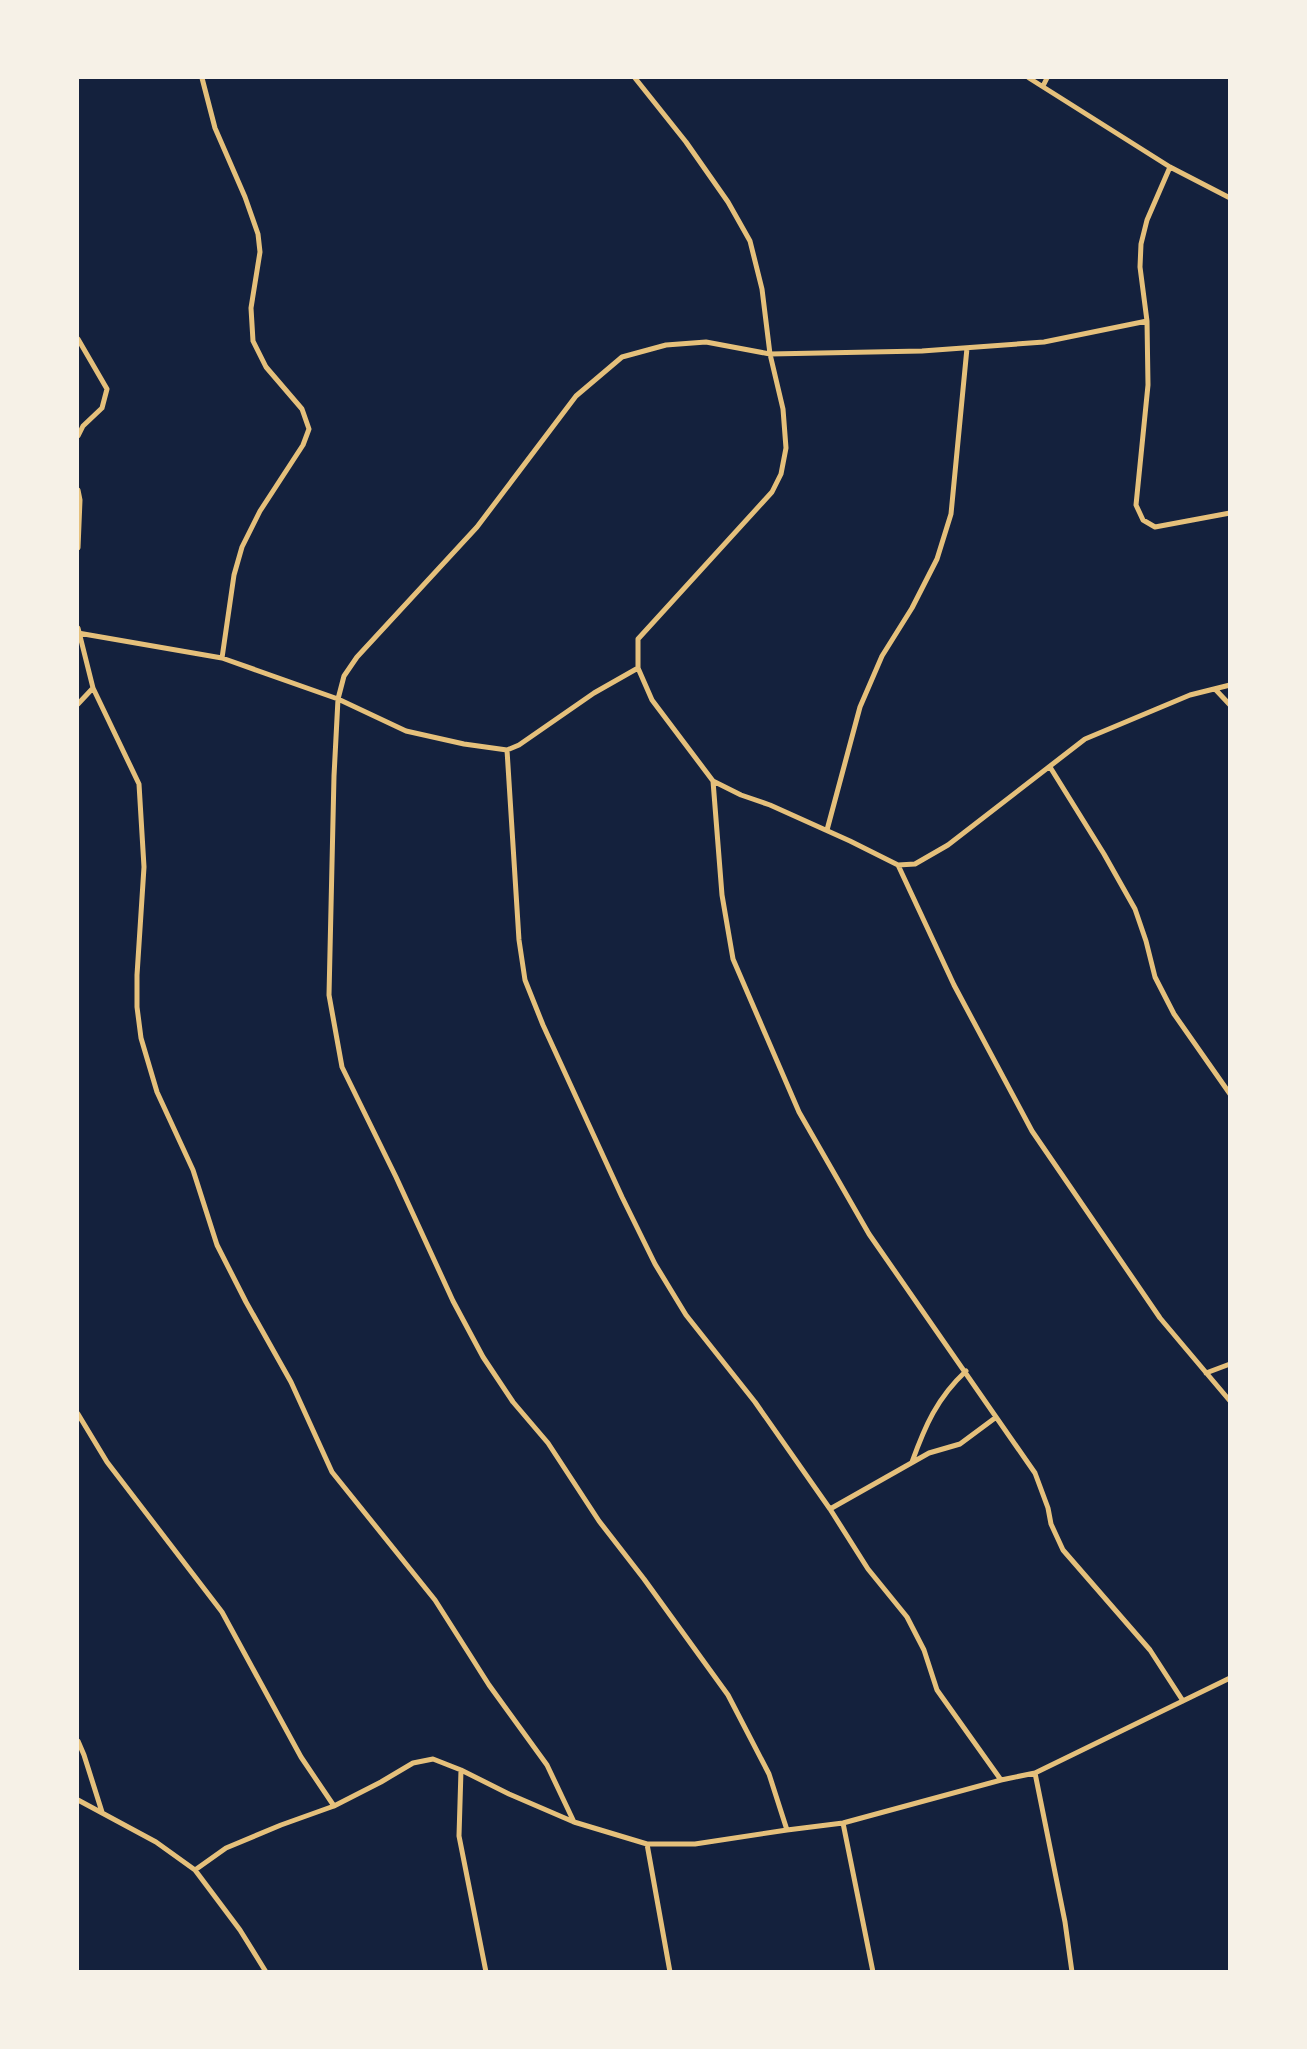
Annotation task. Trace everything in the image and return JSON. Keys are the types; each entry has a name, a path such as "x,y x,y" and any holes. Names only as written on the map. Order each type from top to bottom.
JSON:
{"street":[{"path":"202,78 215,128 246,197 258,234 260,252 251,308 253,341 266,367 302,409 308,429 302,445 260,511 242,547 234,575 222,658"},
{"path":"635,78 686,142 728,202 750,241 762,289 770,354 783,409 786,448 781,474 772,492 638,639 638,668 652,700 713,781 827,830 898,864 916,864 948,846 1086,739 1190,695 1230,685"},
{"path":"1029,78 1170,166 1230,198"},
{"path":"1043,86 1047,78"},
{"path":"1170,166 1147,220 1141,244 1140,267 1147,321 1148,385 1136,505 1143,520 1155,527 1230,513"},
{"path":"787,1830 769,1774 728,1695 655,1594 599,1521 548,1443 513,1402 483,1357 453,1301 342,1067 329,995 334,776 338,699 344,676 357,657 477,527 576,396 622,357 666,345 706,342 770,354 922,351 966,348 1044,342 1147,321"},
{"path":"78,339 107,389 102,408 78,430"},
{"path":"827,830 860,707 882,656 912,608 937,558 951,514 966,348"},
{"path":"78,436 83,426"},
{"path":"78,490 80,500 78,548"},
{"path":"78,628 93,688 139,784 144,867 137,976 137,1007 141,1038 157,1092 193,1170 217,1245 246,1302 291,1382 332,1472 435,1600 489,1684 546,1765 574,1822"},
{"path":"78,633 222,658 338,699 406,731 464,744 507,750 519,746 594,693 638,668"},
{"path":"78,704 93,688"},
{"path":"1215,688 1230,705"},
{"path":"507,750 519,940 525,980 543,1026 622,1197 660,1271 686,1315 755,1402 830,1509 868,1569 907,1617 924,1650 937,1690 1001,1780"},
{"path":"1050,767 1104,854 1134,909 1146,940 1155,977 1174,1014 1230,1094"},
{"path":"713,781 722,895 733,959 799,1112 869,1234 966,1371 995,1418 1035,1473 1048,1508 1051,1524 1063,1550 1150,1650 1183,1700"},
{"path":"898,864 954,985 1032,1131 1160,1318 1230,1401"},
{"path":"1206,1374 1230,1364"},
{"path":"912,1462 926,1423 949,1386 966,1371"},
{"path":"78,1414 107,1462 167,1543 222,1612 300,1757 334,1806"},
{"path":"830,1509 929,1453 960,1444 995,1418"},
{"path":"195,1870 226,1848 281,1825 334,1806 413,1763 433,1759 574,1822 646,1844 695,1844 843,1823 1001,1780 1035,1773 1230,1678"},
{"path":"78,1741 102,1812"},
{"path":"460,1770 459,1836 486,1972"},
{"path":"1035,1773 1065,1922 1072,1972"},
{"path":"78,1800 156,1842 195,1870 240,1930 266,1972"},
{"path":"843,1823 873,1972"},
{"path":"646,1844 670,1972"}]}
